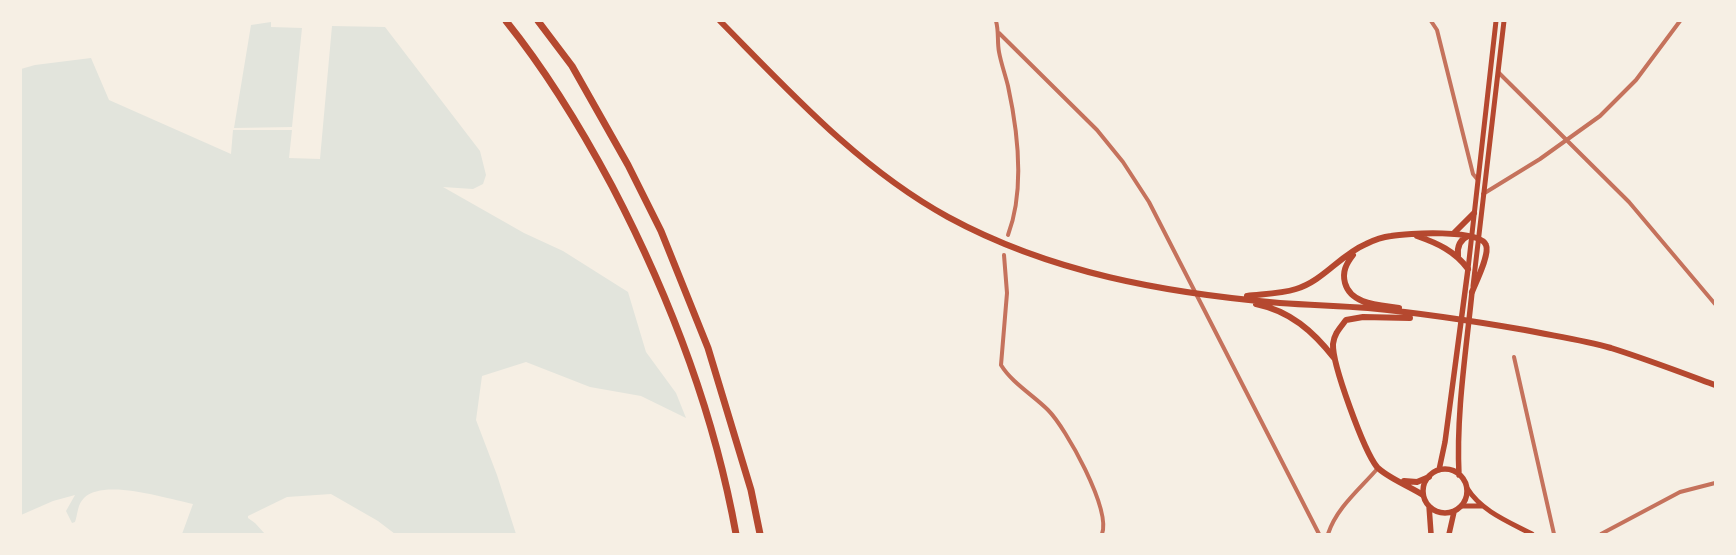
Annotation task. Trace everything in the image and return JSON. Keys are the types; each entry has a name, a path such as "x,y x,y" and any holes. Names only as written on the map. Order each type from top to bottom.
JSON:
{"highway":[{"path":"506,21 532,54 588,141 632,224 660,284 684,346 711,428 730,501 736,534"},
{"path":"538,21 572,66 628,165 661,231 708,348 751,490 760,534"},
{"path":"720,21 833,135 896,185 946,216 1025,254 1103,277 1168,289 1278,302 1369,308 1488,324 1609,348 1715,385"},
{"path":"1454,233 1474,213"},
{"path":"1218,296 1247,296 1296,289 1320,276 1358,248 1390,236 1454,233 1485,242 1487,249 1472,292"},
{"path":"1414,235 1439,244 1458,256 1468,269"},
{"path":"1458,256 1458,245 1461,240 1472,237"},
{"path":"1358,248 1347,262 1343,276 1346,287 1352,296 1363,302 1442,318"},
{"path":"1218,296 1266,306 1290,316 1308,328 1334,358"},
{"path":"1423,495 1378,468 1360,434 1334,358 1333,343 1337,332 1346,320 1363,317 1442,318"},
{"path":"1397,480 1417,482 1429,477"}],"main road":[{"path":"1439,470 1446,442 1468,269 1496,21"},
{"path":"1459,475 1458,449 1472,292 1472,237 1483,194 1504,21"},
{"path":"1467,488 1466,498 1462,506 1454,512 1444,514 1436,512 1429,506 1423,495 1424,486 1429,477 1439,470 1451,470 1464,480 1471,496 1482,506 1532,534"},
{"path":"1429,506 1431,534"},
{"path":"1462,506 1482,506"},
{"path":"1449,534 1454,512"}],"street":[{"path":"996,21 999,33 999,50 1016,129 1018,165 1012,222 1008,235"},
{"path":"1431,21 1437,30 1473,174 1478,180"},
{"path":"1437,30 1438,21"},
{"path":"1483,194 1568,140 1600,116 1636,80 1680,21"},
{"path":"999,33 1097,130 1123,162 1149,202 1319,534"},
{"path":"1498,72 1629,202 1715,304"},
{"path":"1004,255 1007,293 1000,365 1050,411 1072,442 1088,474 1098,502 1103,532"},
{"path":"1514,357 1554,534"},
{"path":"1328,534 1332,522 1339,511 1378,468"},
{"path":"1601,534 1680,492 1715,483"}],"shaded area":[{"path":"271,22 271,27 302,28 292,127 234,128 251,25"},
{"path":"332,26 385,27 480,151 486,175 483,184 473,189 443,187 524,233 563,251 628,292 646,352 676,393 686,418 641,396 590,387 526,362 482,376 476,420 497,475 516,534 395,534 378,521 331,494 287,497 248,516 265,534 182,534 193,504 121,490 93,492 84,498 79,507 75,522 72,523 66,511 75,495 53,501 21,515 21,69 35,65 91,58 109,100 231,154 233,130 292,130 289,158 320,159"}]}
